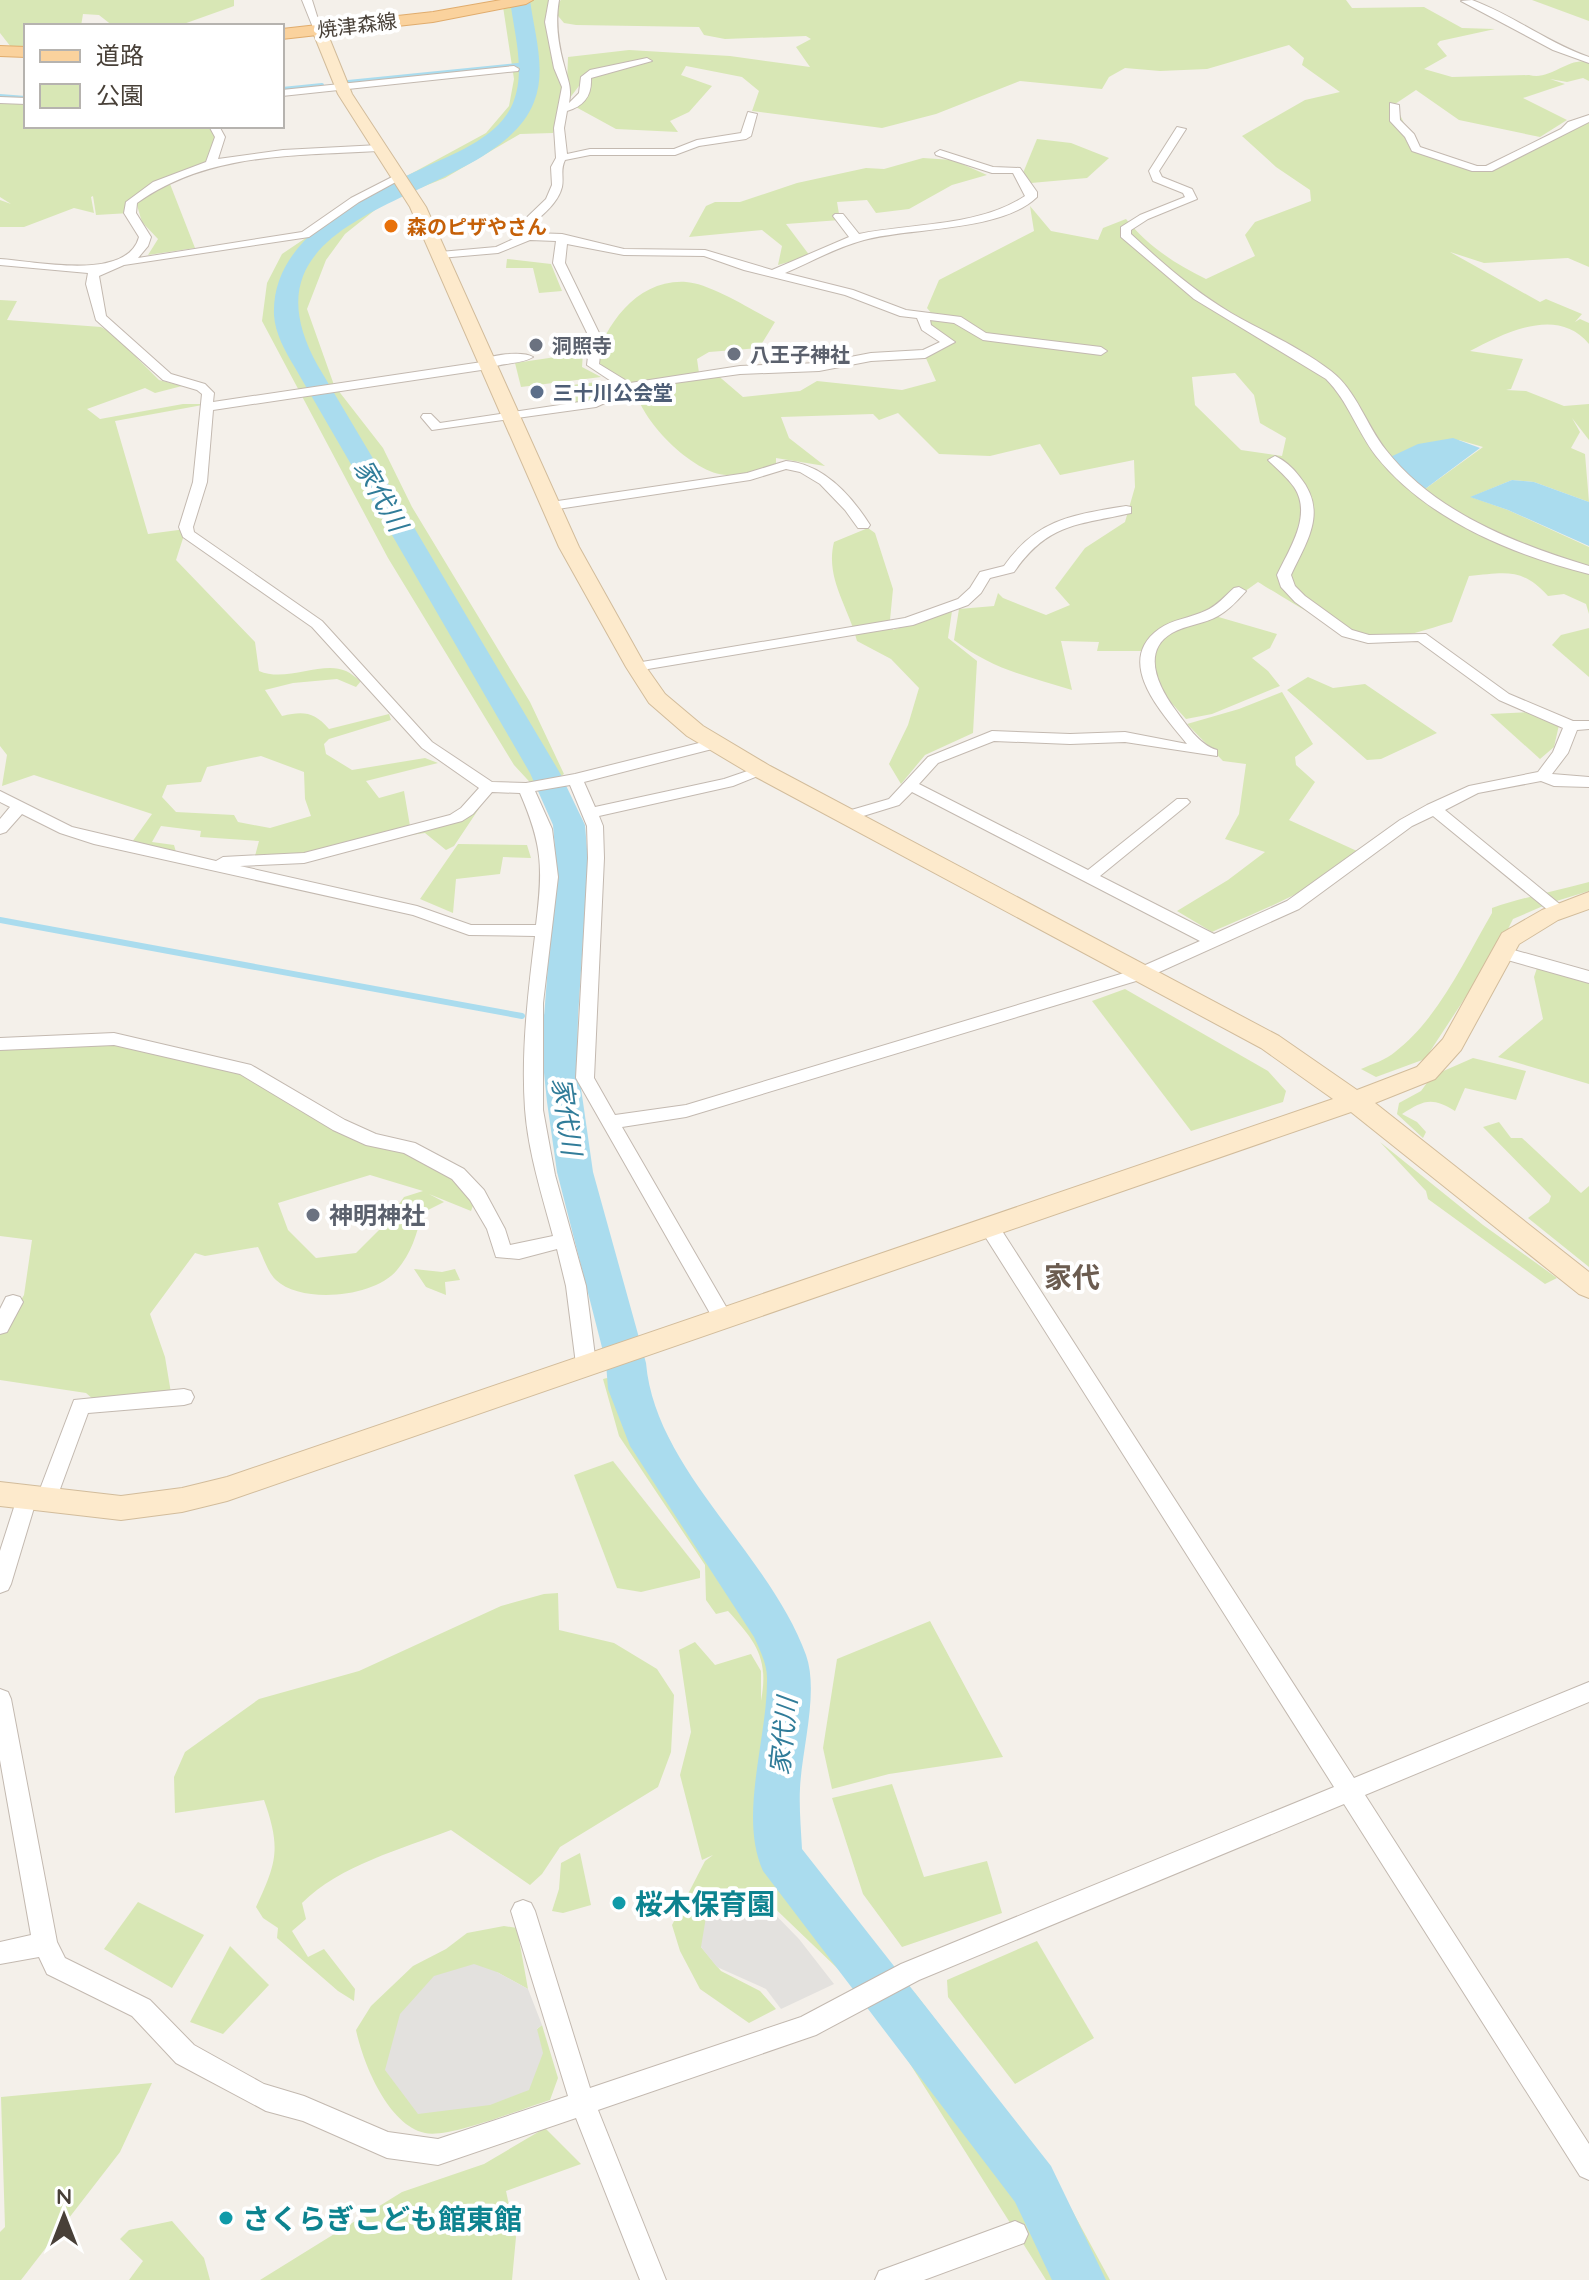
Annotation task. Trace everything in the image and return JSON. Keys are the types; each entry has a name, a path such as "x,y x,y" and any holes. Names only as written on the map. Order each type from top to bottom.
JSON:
{"main road":[{"name":"焼津森線","path":"284,34 501,6 526,0"},
{"path":"0,51 24,52"}],"street":[{"path":"307,0 341,86 402,184 440,255 569,547 636,667 657,698 715,744 762,771 1270,1042 1355,1101 1589,1287"},
{"path":"528,237 527,223 551,200 557,185 556,167 561,158 559,128 567,87 559,68 550,22 554,0"},
{"path":"1466,1 1490,8 1566,54 1589,60"},
{"path":"564,109 581,101 586,92 586,77 594,72 647,61"},
{"path":"284,93 514,69"},
{"path":"0,100 24,101"},
{"path":"1394,105 1395,121 1410,136 1416,149 1476,169 1488,169 1589,118"},
{"path":"561,158 590,152 675,152 697,143 746,136 752,114"},
{"path":"211,163 220,137 215,128"},
{"path":"1181,129 1154,171 1157,179 1188,191 1191,199 1144,217 1125,229 1125,235 1213,307 1331,377 1347,395 1381,454 1406,481 1450,513 1563,563 1589,570"},
{"path":"379,148 211,163 169,176 132,202 130,213 145,237 141,250 130,259 93,274 92,284 100,317 167,377 201,387 208,393 200,482 186,527 188,534 317,624 427,745 488,787 532,787 570,780 715,744"},
{"path":"776,273 855,239 980,217 1024,205 1031,197 1031,192 1016,170 992,170 940,153"},
{"path":"0,262 104,268 305,235 355,200 402,184"},
{"path":"839,216 853,231 855,239"},
{"path":"440,255 498,250 528,237 562,237 624,252 705,253 748,268 849,292 904,313 957,320 985,336 1101,351"},
{"path":"562,237 559,263 596,339 593,365 629,388"},
{"path":"427,417 437,427 596,403 629,388 740,370 819,367 871,357 925,354 949,342 926,327 922,315"},
{"path":"207,407 527,357"},
{"path":"1275,460 1297,477 1307,493 1307,523 1284,575 1288,587 1300,599 1347,633 1368,639 1421,637 1490,690 1571,726 1589,725"},
{"path":"551,506 750,476 765,468 793,464 819,475 855,510 863,525"},
{"path":"636,667 908,622 963,602 976,590 985,575 1009,569 1021,549 1054,524 1126,510"},
{"path":"847,816 894,802 933,760 992,736 1070,739 1125,737 1206,752 1148,681 1145,667 1148,651 1162,633 1220,609 1239,591"},
{"path":"1543,776 1560,753 1571,726"},
{"path":"590,813 673,792 728,783 762,771"},
{"path":"611,1122 686,1111 1140,974 1293,905 1406,823 1474,789 1543,776 1554,781 1589,782"},
{"path":"570,780 595,826 585,1078 722,1317"},
{"path":"910,785 1214,941"},
{"path":"204,864 304,858 355,847 456,818 467,811 488,787"},
{"path":"532,787 549,851 550,877 535,1003 534,1110 546,1175 576,1286 591,1362"},
{"path":"0,796 66,830 417,911 469,930 543,931"},
{"path":"1088,878 1182,802"},
{"path":"0,829 19,807"},
{"path":"1433,808 1560,911"},
{"path":"24,1497 121,1508 182,1500 227,1489 1355,1101 1426,1073 1452,1044 1510,939 1560,911 1589,900"},
{"path":"1503,953 1589,977"},
{"path":"0,1044 114,1039 245,1069 339,1125 372,1140 409,1148 458,1174 477,1195 496,1229 503,1252 517,1254 550,1242 564,1241"},
{"path":"988,1225 1589,2167"},
{"path":"0,1327 13,1302"},
{"path":"0,1584 24,1497 81,1406 184,1397"},
{"path":"0,1699 5,1754 45,1944 56,1966 141,2008 185,2054 275,2102 304,2109 387,2145 438,2152 807,2027 896,1979 1589,1692"},
{"path":"523,1911 582,2102 653,2280"},
{"path":"0,1953 45,1944"},
{"path":"888,2280 1015,2234"}],"green space":[{"path":"0,0 234,0 234,6 184,24 110,24 99,15 83,14 81,24 24,24 24,50 11,47 0,33"},
{"path":"502,0 554,0 553,7 561,0 1346,0 1352,8 1424,7 1462,28 1495,29 1437,44 1447,56 1424,69 1452,77 1537,76 1573,63 1589,62 1589,81 1583,78 1567,82 1550,79 1565,84 1523,98 1567,120 1540,137 1459,120 1416,90 1395,104 1416,149 1476,169 1514,157 1589,119 1589,267 1568,258 1484,263 1450,252 1540,302 1546,299 1582,314 1575,322 1580,319 1589,323 1589,344 1562,326 1547,325 1515,330 1470,351 1523,359 1511,389 1506,390 1526,391 1564,406 1589,404 1589,440 1572,418 1580,432 1571,448 1585,454 1589,502 1534,482 1512,480 1471,497 1508,510 1589,547 1589,614 1586,604 1564,594 1548,596 1521,576 1503,573 1469,576 1452,622 1400,637 1368,639 1329,623 1258,582 1220,609 1160,629 1148,651 1097,651 1099,642 1061,641 1072,690 996,665 954,640 959,609 994,606 998,593 1003,598 1046,615 1070,605 1055,588 1085,548 1125,522 1135,487 1134,460 1060,475 1040,444 990,456 939,454 898,413 879,420 873,414 781,417 789,438 825,466 776,458 776,466 727,475 714,472 684,455 645,413 635,385 593,365 615,320 638,296 668,283 686,282 719,292 775,322 759,348 709,352 697,359 699,373 715,373 743,397 800,391 817,381 902,390 936,381 925,356 942,350 949,342 926,327 932,314 927,308 939,280 1034,231 1030,206 1051,231 1098,240 1103,228 1126,219 1163,254 1206,279 1255,256 1245,235 1255,222 1311,201 1310,190 1276,167 1242,136 1305,100 1340,92 1302,65 1304,58 1289,45 1207,69 1160,71 1125,68 1109,77 1102,89 1020,81 936,114 882,128 752,111 759,91 742,77 686,66 681,75 712,86 689,112 670,121 678,132 616,129 574,106 585,78 566,103 565,99 553,133 520,134 445,178 385,202 345,234 326,260 307,309 334,385 383,448 412,507 530,702 564,774 538,791 514,765 388,558 262,321 267,283 282,254 359,202 486,133 509,106 514,79","holes":["553,10 564,23 576,25 699,27 704,35 725,39 806,36 811,39 796,47 810,67 730,56 629,50 568,57 567,84","1235,373 1254,395 1260,423 1286,438 1282,456 1241,450 1195,405 1192,377","1459,440 1483,447 1425,489"]},
{"path":"1532,0 1589,0 1589,21"},
{"path":"0,102 24,103 24,128 214,128 220,137 212,162 135,195 130,213 96,215 93,196 94,213 74,208 24,227 0,227 0,200 11,204 0,197"},
{"path":"1037,139 1071,143 1109,158 1087,178 1031,183 1023,173"},
{"path":"923,158 953,160 987,175 952,185 909,209 876,213 867,200 837,202 840,220 786,224 810,256 778,265 782,246 762,230 689,237 706,206 715,202 740,202 797,183 866,168 884,169"},
{"path":"170,184 195,248 148,255 158,239 142,222 136,202 152,190"},
{"path":"507,259 551,264 562,291 539,293 533,268 506,268"},
{"path":"0,300 17,301 7,320 101,327 113,334 159,380 182,386 155,393 145,388 87,409 100,419 183,404 208,404 115,421 148,534 186,529 176,560 255,642 259,671 281,675 337,668 361,681 356,687 337,679 293,683 265,690 282,716 308,714 329,729 389,714 391,720 329,739 324,744 326,754 352,770 425,758 438,763 366,781 379,798 404,791 410,826 313,854 255,856 259,841 200,837 201,831 161,826 152,842 174,845 176,852 132,842 152,814 34,775 2,786 7,755 0,746","holes":["261,756 304,772 305,799 311,816 270,828 238,822 234,815 176,812 162,797 167,785 201,782 207,767"]},
{"path":"583,353 582,367 601,377 521,387 515,363"},
{"path":"597,382 620,389 592,401 561,405 555,387"},
{"path":"868,528 875,533 893,589 890,620 893,630 952,611 948,638 977,661 973,733 925,755 901,784 889,764 908,725 919,688 891,659 857,641 833,568 834,542"},
{"path":"1215,616 1277,634 1270,648 1252,658 1280,686 1212,714 1186,719 1147,676 1151,661 1162,641 1170,634"},
{"path":"1589,628 1589,677 1552,645 1561,635"},
{"path":"1308,677 1333,688 1365,684 1437,733 1381,759 1367,760 1287,690"},
{"path":"1282,692 1313,744 1295,757 1296,765 1315,782 1289,820 1357,851 1308,887 1212,932 1177,911 1228,880 1265,852 1225,839 1239,814 1246,764 1223,761 1187,724"},
{"path":"1529,712 1559,725 1554,747 1540,759 1490,714"},
{"path":"486,798 454,846 446,850 425,833 397,837 465,817"},
{"path":"458,844 527,845 531,858 503,857 500,874 456,879 453,913 420,899"},
{"path":"1589,882 1589,891 1513,919 1501,943 1425,1059 1376,1077 1361,1069 1391,1055 1425,1022 1461,968 1492,908"},
{"path":"1537,968 1589,982 1589,1084 1498,1057 1543,1019 1534,977"},
{"path":"1125,989 1268,1071 1286,1091 1283,1102 1191,1131 1092,1001"},
{"path":"114,1039 257,1074 358,1133 411,1149 477,1195 471,1211 429,1194 444,1202 422,1213 413,1243 402,1264 386,1279 355,1292 319,1295 287,1288 273,1277 258,1247 205,1256 195,1253 150,1314 165,1357 171,1393 93,1399 86,1393 0,1380 0,1335 24,1295 32,1240 0,1236 0,1049","holes":["370,1175 423,1191 404,1197 385,1224 356,1253 316,1258 288,1230 278,1203"]},
{"path":"1473,1058 1526,1071 1516,1100 1465,1088 1455,1111 1440,1103 1422,1103 1402,1114 1417,1122 1426,1132 1423,1138 1397,1114 1399,1103 1421,1091 1432,1076"},
{"path":"1499,1122 1511,1138 1522,1138 1581,1193 1589,1186 1589,1267 1528,1218 1549,1202 1551,1196 1483,1127"},
{"path":"1380,1142 1483,1225 1557,1278 1545,1284 1428,1199 1426,1191"},
{"path":"414,1269 442,1272 455,1269 460,1280 445,1282 446,1295 426,1287"},
{"path":"615,1376 634,1415 656,1414 704,1507 798,1642 800,1730 784,1847 812,1896 888,1971 860,1990 763,1897 701,1947 721,1971 760,1991 776,2009 749,2023 700,1989 680,1951 672,1925 705,1861 713,1855 702,1860 680,1775 691,1732 679,1650 695,1642 715,1665 751,1654 761,1671 761,1701 763,1673 758,1652 746,1632 728,1611 716,1614 706,1600 705,1565 619,1436 603,1379"},
{"path":"613,1461 700,1571 700,1578 641,1592 617,1588 574,1475"},
{"path":"558,1593 559,1630 614,1643 657,1669 674,1695 671,1752 658,1787 560,1847 542,1874 530,1885 451,1830 372,1859 334,1878 302,1903 306,1919 292,1931 308,1957 324,1949 355,1989 354,2001 277,1938 278,1928 263,1918 256,1907 274,1855 273,1831 264,1800 175,1813 174,1777 185,1752 259,1699 359,1671 501,1606"},
{"path":"930,1621 1003,1757 889,1774 832,1789 823,1748 837,1659"},
{"path":"892,1784 924,1877 987,1861 1002,1913 902,1947 863,1894 832,1798"},
{"path":"580,1853 591,1905 563,1913 552,1911 559,1889 561,1863"},
{"path":"138,1902 204,1935 172,1988 104,1949"},
{"path":"504,1926 517,1928 528,1989 497,1972 537,2029 542,2025 558,2078 550,2100 451,2132 425,2133 412,2128 389,2106 379,2091 356,2030 371,2006 413,1966 446,1949 467,1933"},
{"path":"1037,1941 1094,2038 1015,2084 948,1997 947,1980"},
{"path":"230,1946 269,1985 223,2034 190,2022"},
{"path":"897,1991 915,1993 1009,2116 1062,2192 1110,2280 1046,2280 873,2005"},
{"path":"152,2083 120,2152 21,2280 0,2280 0,2232 5,2227 1,2097"},
{"path":"545,2128 581,2164 506,2191 516,2237 512,2280 260,2280 402,2192 484,2164"},
{"path":"172,2221 204,2258 210,2280 129,2280 143,2261 120,2239 129,2230"}],"shaded area":[{"path":"760,1899 799,1939 834,1984 781,2009 766,1989 717,1967 701,1947 706,1917"},
{"path":"474,1964 497,1972 528,1989 542,2025 537,2029 543,2053 529,2090 490,2105 418,2114 385,2070 400,2014 434,1976"}],"water":[{"path":"1453,438 1480,448 1425,489 1406,481 1386,459 1418,444"},
{"path":"1512,480 1534,482 1589,502 1589,546 1508,510 1470,497"}],"waterway":[{"name":"家代川","path":"520,0 529,78 524,102 511,124 480,148 368,204 318,241 299,263 288,287 287,322 306,366 545,773 569,825 572,861 560,1063 575,1172 626,1363 628,1389 644,1435 771,1626 784,1655 789,1677 777,1790 779,1856 1033,2184 1080,2280"},
{"path":"348,82 527,64"},
{"path":"284,89 322,85"},
{"path":"0,96 24,98"},
{"path":"0,920 522,1016"},
{"path":"546,1017 561,1017"}],"place":[{"name":"森のピザやさん","path":"391,226"},
{"name":"洞照寺","path":"536,345"},
{"name":"八王子神社","path":"734,354"},
{"name":"三十川公会堂","path":"537,392"},
{"name":"神明神社","path":"313,1215"},
{"name":"桜木保育園","path":"619,1903"},
{"name":"さくらぎこども館東館","path":"226,2218"}],"district":[{"name":"家代","path":"1072,1276"}]}
